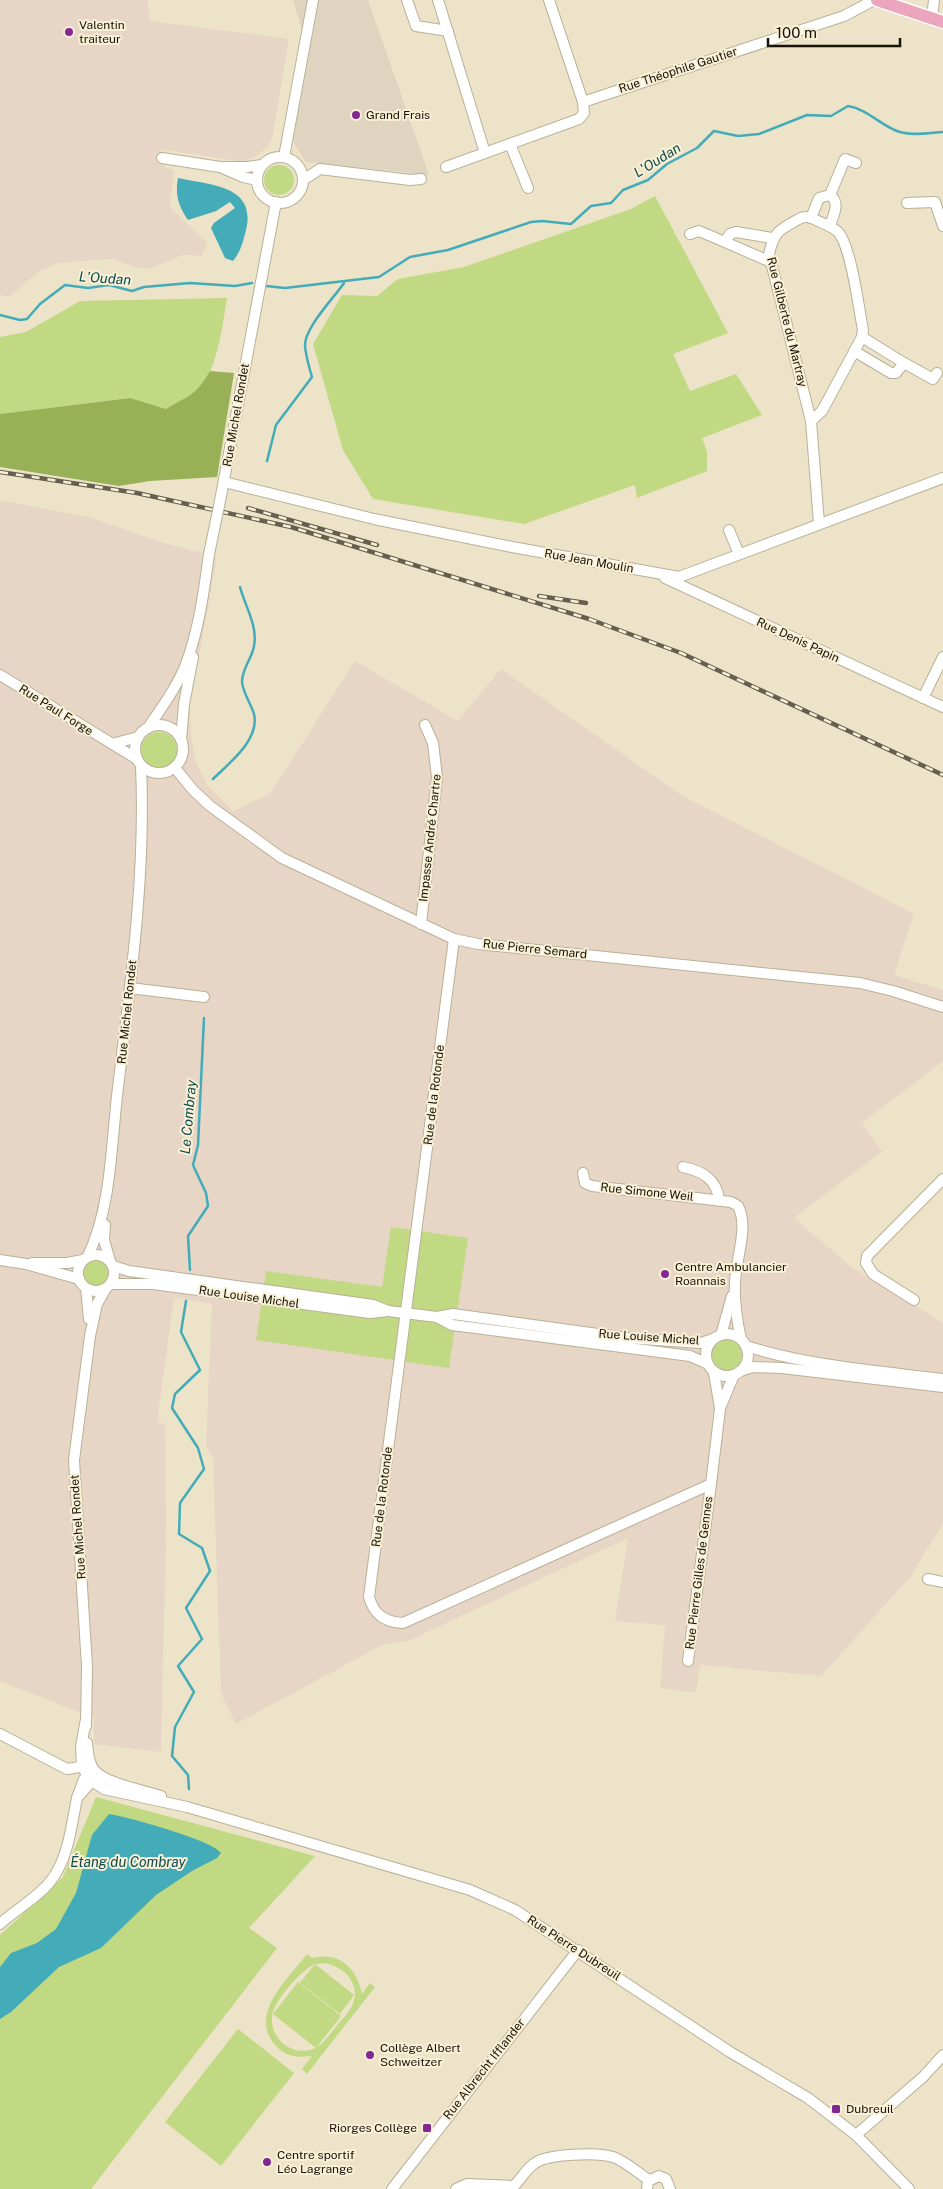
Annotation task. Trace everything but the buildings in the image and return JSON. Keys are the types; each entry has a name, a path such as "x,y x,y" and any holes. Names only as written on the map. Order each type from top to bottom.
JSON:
{"main road":[{"path":"875,0 938,20"}],"street":[{"path":"284,157 313,0"},
{"path":"407,0 416,26 448,31"},
{"path":"438,0 485,153"},
{"path":"446,167 579,119 584,113 583,102 549,0"},
{"name":"Rue Théophile Gautier","path":"583,102 844,16 875,0"},
{"path":"934,0 938,20"},
{"path":"510,144 528,188"},
{"path":"162,158 220,167 247,168 262,165 272,158 284,157 297,165 302,180 297,194 284,202 276,202 264,197 256,180 262,165"},
{"path":"830,195 845,159 856,163"},
{"path":"220,167 243,177 256,180"},
{"path":"302,180 320,169 410,180 421,179"},
{"path":"811,420 822,411 862,337 852,269 840,233 830,226 811,218 819,198 830,195 835,198 836,205 830,226"},
{"name":"Rue Michel Rondet","path":"148,728 180,676 202,606 209,554 276,202"},
{"path":"907,203 935,202 943,226"},
{"name":"Rue Gilberte du Martray","path":"811,218 802,216 779,230 772,238 769,254 811,420 819,523"},
{"path":"690,234 699,231 771,262"},
{"path":"726,242 730,234 736,232 772,238"},
{"path":"862,337 933,379 936,373"},
{"path":"854,351 890,373 896,372 904,363"},
{"name":"Rue Jean Moulin","path":"224,482 374,519 679,577 943,478"},
{"path":"729,530 739,554"},
{"name":"Rue Denis Papin","path":"653,572 943,707"},
{"name":"Rue Michel Rondet","path":"181,740 184,704 196,628"},
{"path":"923,698 943,657"},
{"name":"Rue Paul Forge","path":"0,675 112,744 139,763"},
{"name":"Impasse André Chartre","path":"421,924 437,777 433,743 425,725"},
{"path":"112,744 138,737 148,728 166,726 178,734 183,754 174,768 163,773 151,772 139,763 135,751 138,737"},
{"name":"Rue Michel Rondet","path":"112,1264 104,1240 105,1201 130,988 140,882 144,783 139,763"},
{"name":"Rue Pierre Semard","path":"174,768 210,806 282,858 454,939 478,944 860,983 943,1007"},
{"name":"Rue Michel Rondet","path":"142,822 149,787 163,773"},
{"name":"Rue de la Rotonde","path":"454,939 369,1597 372,1607 381,1617 391,1622 403,1623 711,1484"},
{"path":"130,988 204,997"},
{"name":"Rue Simone Weil","path":"683,1167 699,1171 714,1182 719,1200"},
{"name":"Rue Simone Weil","path":"583,1173 585,1183 592,1186 719,1200 738,1206 743,1218 735,1282 737,1319 744,1343"},
{"path":"914,1300 873,1274 866,1263 867,1256 943,1180"},
{"name":"Rue Michel Rondet","path":"86,1258 96,1238 105,1201"},
{"path":"26,1264 67,1263 86,1258 100,1255 112,1264 114,1273 108,1286 96,1291 86,1288 79,1279 78,1269 86,1258"},
{"path":"0,1260 26,1264 79,1279"},
{"name":"Rue Louise Michel","path":"112,1264 129,1271 373,1305 388,1311 406,1314 436,1317 453,1314 628,1338 702,1343 717,1337"},
{"path":"720,1409 706,1351 717,1337 727,1317 735,1282"},
{"name":"Rue Louise Michel","path":"108,1286 153,1284 370,1313 388,1311"},
{"name":"Rue Michel Rondet","path":"89,1770 86,1719 87,1666 74,1460 90,1336 97,1304 108,1286"},
{"name":"Rue Michel Rondet","path":"86,1288 89,1305 90,1336"},
{"name":"Rue Louise Michel","path":"436,1317 452,1324 690,1356 711,1368"},
{"path":"717,1337 732,1334 744,1343 765,1352 813,1362 943,1379"},
{"path":"711,1484 720,1409 737,1373 747,1360 744,1343"},
{"path":"711,1368 727,1376 753,1367 782,1368 943,1387"},
{"name":"Rue Pierre Gilles de Gennes","path":"688,1661 711,1484"},
{"path":"928,1579 943,1582"},
{"path":"0,1734 67,1769 89,1770 77,1798 67,1851 59,1869 50,1882 0,1924"},
{"name":"Rue Pierre Dubreuil","path":"89,1770 112,1781 139,1788 187,1808"},
{"name":"Rue Pierre Dubreuil","path":"89,1770 104,1789 187,1808 479,1893 515,1910 730,2052 808,2098 856,2135 909,2189"},
{"name":"Rue Albrecht Ifflander","path":"392,2189 578,1950"},
{"path":"856,2135 922,2077 943,2055"},
{"path":"456,2189 467,2184 491,2188 514,2187 534,2163 545,2158 600,2155 614,2157 648,2184 655,2176 663,2176 668,2182 670,2189"}],"shaded area":[{"path":"0,0 147,0 150,21 289,39 272,140 267,147 256,156 244,162 161,149 164,167 174,170 170,207 207,243 202,256 183,255 148,269 138,268 113,259 57,263 38,272 9,297 0,295"},
{"path":"293,0 368,0 429,175 306,162 292,140 308,49"},
{"path":"0,500 92,518 161,542 217,557 190,704 191,738 196,762 208,786 233,811 270,794 355,661 458,721 501,669 681,795 914,914 894,975 943,990 943,1061 862,1123 882,1151 794,1218 850,1266 943,1323 943,1523 910,1577 821,1676 700,1665 696,1693 660,1688 665,1625 615,1621 628,1538 408,1641 384,1644 236,1724 221,1694 213,1459 206,1445 212,1304 174,1297 157,1422 165,1424 166,1540 161,1752 94,1744 94,1718 0,1681"}],"green space":[{"path":"279,165 290,169 294,180 290,191 279,195 268,191 264,180 268,169"},
{"path":"655,196 728,333 673,354 690,391 736,374 762,415 702,438 707,452 707,471 637,498 635,485 524,524 373,499 343,450 313,344 342,295 377,296 398,279 464,267 631,209"},
{"path":"227,298 217,352 212,366 199,389 190,397 166,409 129,398 0,414 0,337 26,332 80,301"},
{"path":"210,371 234,373 217,477 150,481 119,486 0,467 0,414 130,398 166,409 196,391"},
{"path":"159,732 172,737 177,750 172,763 159,768 146,763 141,750 146,737"},
{"path":"391,1227 468,1238 449,1368 256,1340 266,1271 382,1287"},
{"path":"96,1260 105,1264 109,1273 105,1282 96,1286 87,1282 83,1273 87,1264"},
{"path":"727,1340 738,1344 742,1355 738,1366 727,1370 716,1366 712,1355 716,1344"},
{"path":"96,1797 315,1856 249,1928 277,1948 91,2189 0,2189 0,1935 63,1877"},
{"path":"307,1954 312,1958 322,1956 338,1959 345,1964 356,1976 362,1994 370,1983 375,1987 307,2074 302,2069 312,2056 293,2056 280,2050 268,2034 266,2022 268,2010 281,1986","holes":["325,1963 339,1968 350,1978 355,1991 355,1998 348,2012 324,2041 316,2048 299,2051 285,2045 275,2033 272,2025 272,2016 277,2003 296,1979 309,1967"]},
{"path":"315,1964 354,1995 340,2014 300,1983"},
{"path":"298,1982 341,2016 316,2048 273,2014"},
{"path":"238,2029 294,2073 221,2166 165,2122"}],"water":[{"path":"178,178 228,190 238,196 245,204 248,215 246,230 240,250 233,261 225,258 211,228 214,223 235,208 230,202 216,211 188,220 178,200"},
{"name":"Étang du Combray","path":"109,1814 150,1824 187,1836 221,1853 217,1858 192,1871 156,1895 101,1948 59,1967 11,2012 0,2019 0,1967 11,1953 37,1943 56,1929 76,1893 92,1835"}],"waterway":[{"name":"L'Oudan","path":"266,286 285,288 379,277 410,257 448,250 531,222 542,221 571,224 591,206 611,203 623,190 648,180 667,164 697,148 714,131 738,136 759,134 807,115 831,116 848,106 862,111 893,130 900,132 916,134 943,132"},
{"name":"L'Oudan","path":"0,315 20,320 27,319 40,304 65,285 88,288 109,285 132,291 144,287 190,283 235,286 252,283"},
{"name":"Le Combray","path":"267,461 276,425 312,377 305,346 309,331 320,313 344,283"},
{"name":"Le Combray","path":"213,779 242,750 248,742 255,724 254,714 242,682 242,677 253,651 255,639 250,616 240,587"},
{"name":"Le Combray","path":"190,1270 188,1236 208,1206 206,1193 193,1165 198,1145 204,1018"},
{"name":"Le Combray","path":"186,1301 181,1332 200,1370 175,1394 172,1408 198,1448 204,1469 180,1503 179,1534 202,1548 210,1571 186,1608 202,1639 178,1666 194,1692 175,1727 172,1756 188,1775 189,1789"}],"railway":[{"path":"0,472 137,493 291,527 589,619 681,653 943,775"},
{"path":"248,508 377,545"},
{"path":"539,596 586,603"}],"place":[{"name":"Valentin traiteur","path":"69,32"},
{"name":"Grand Frais","path":"356,115"},
{"name":"Centre Ambulancier Roannais","path":"665,1274"},
{"name":"Collège Albert Schweitzer","path":"370,2055"},
{"name":"Dubreuil","path":"836,2109"},
{"name":"Riorges Collège","path":"427,2128"},
{"name":"Centre sportif Léo Lagrange","path":"267,2162"}]}
